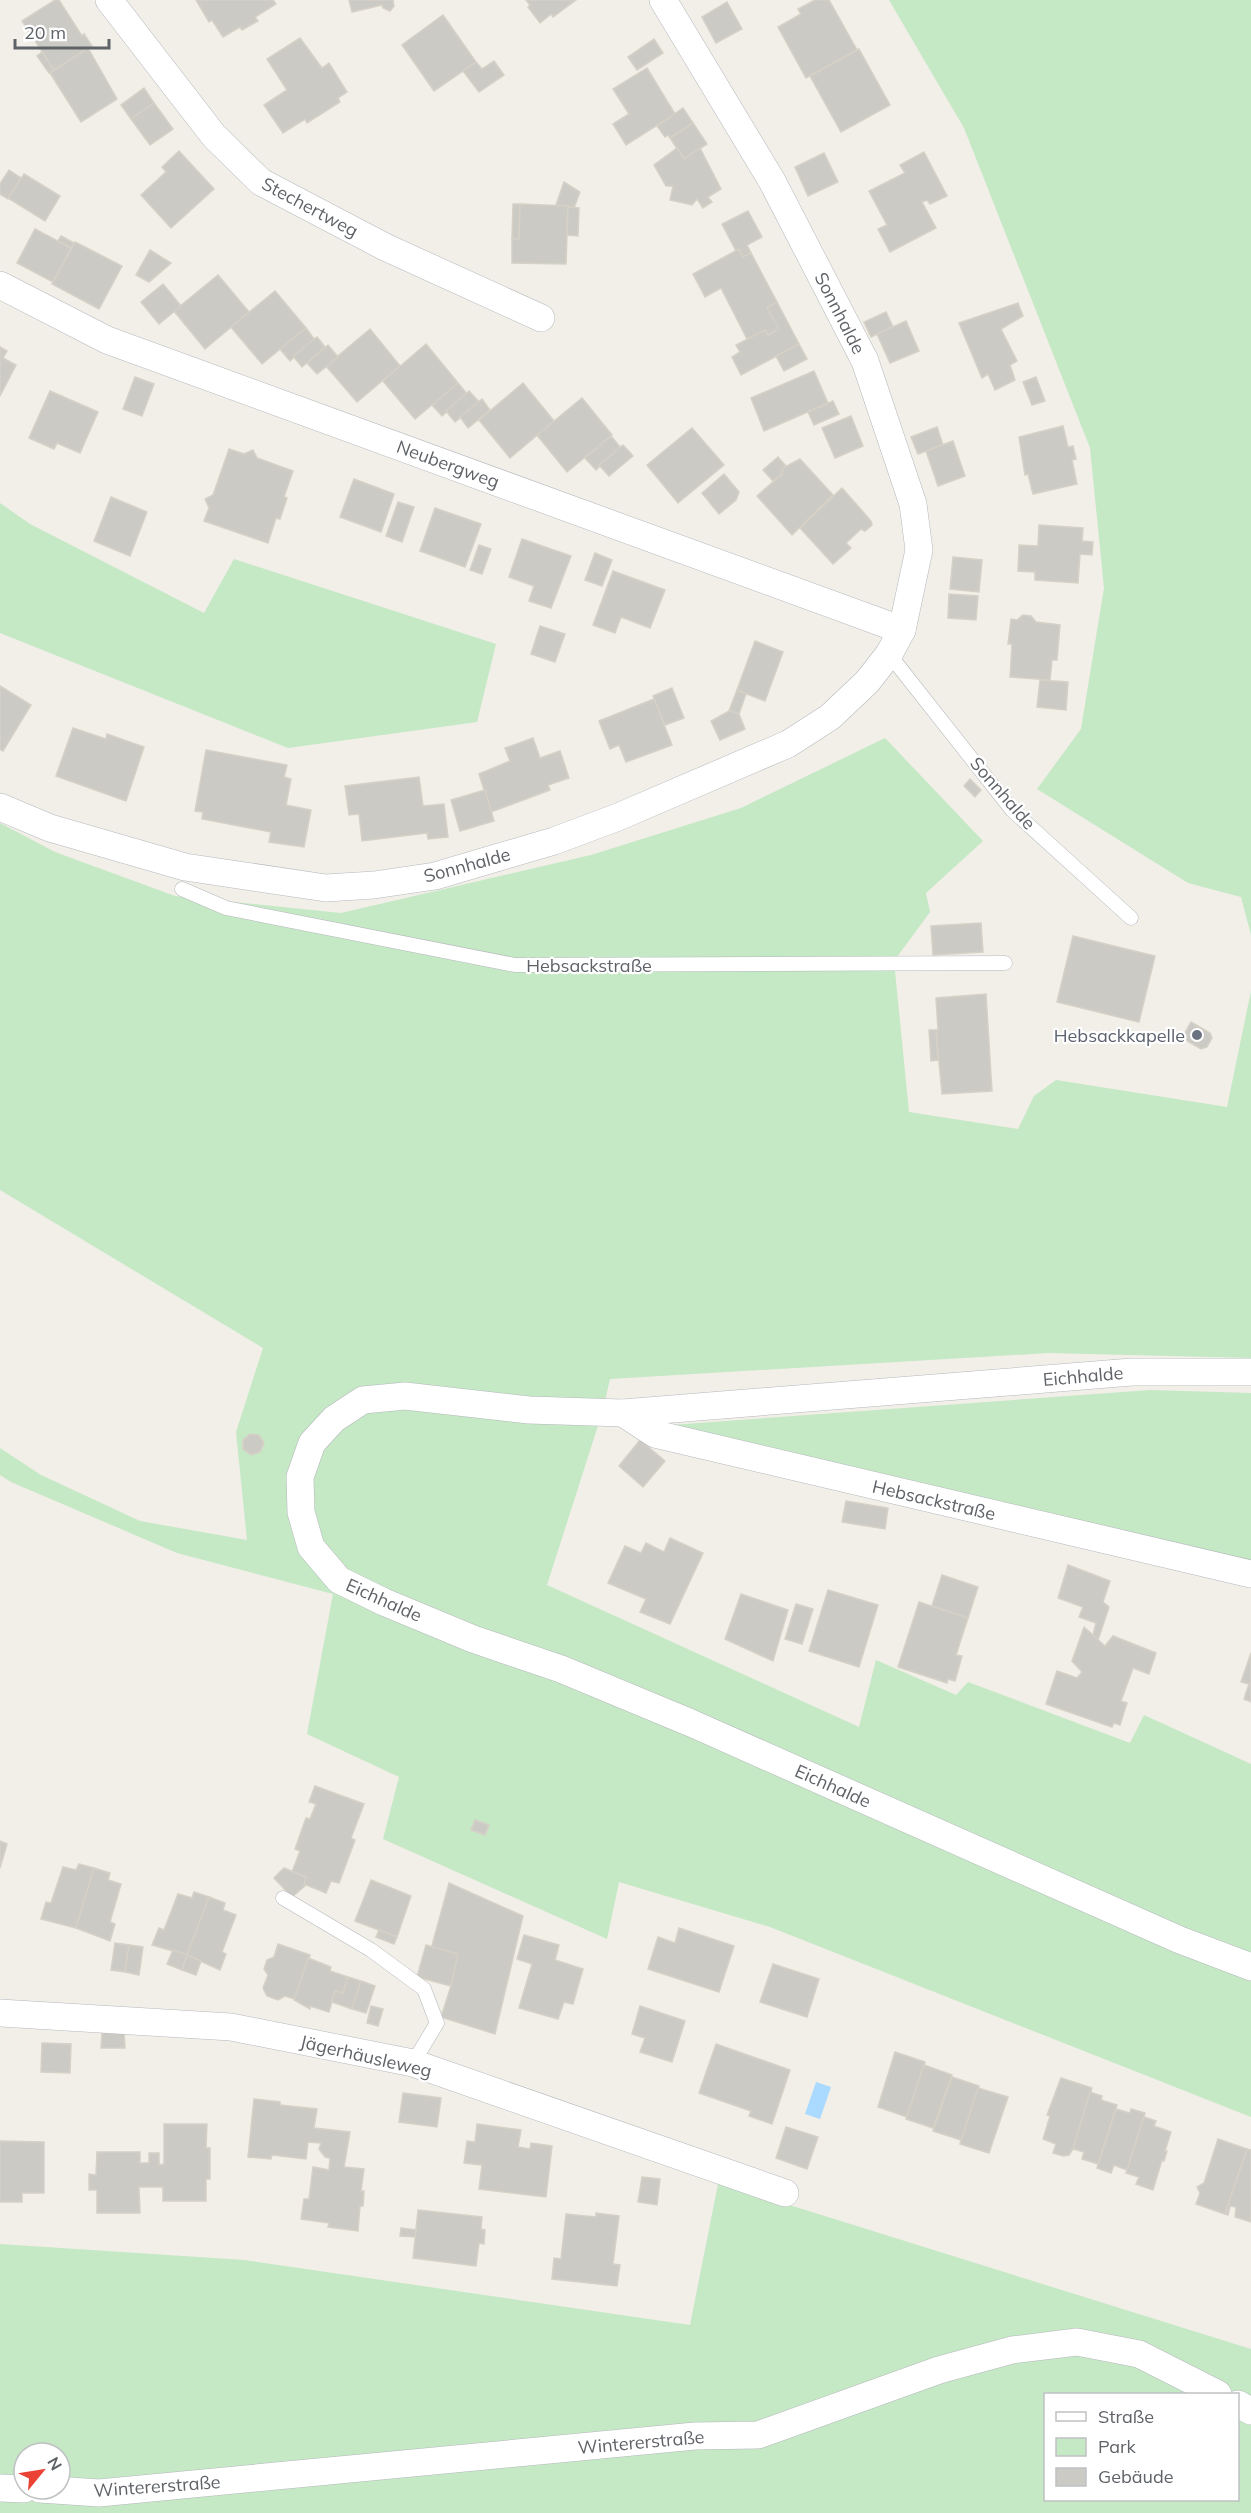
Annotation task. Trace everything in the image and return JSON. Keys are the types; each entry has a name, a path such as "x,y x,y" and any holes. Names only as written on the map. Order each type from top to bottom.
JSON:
{"street":[{"name":"Stechertweg","path":"109,0 214,136 261,182 385,247 541,318"},
{"name":"Sonnhalde","path":"0,807 50,828 185,867 326,888 374,885 435,876 554,841 618,818 788,744 830,717 867,682 889,654 902,630 919,550 912,504 865,361 772,181 663,0"},
{"name":"Neubergweg","path":"0,285 107,340 902,630"},
{"name":"Eichhalde","path":"1251,1372 1132,1372 623,1413 529,1410 405,1396 363,1400 334,1419 312,1443 300,1477 301,1512 311,1548 339,1580 384,1602 473,1639 561,1669 691,1723 1180,1940 1251,1967"},
{"name":"Hebsackstraße","path":"623,1413 655,1434 1251,1574"},
{"name":"Jägerhäusleweg","path":"0,2013 231,2027 412,2063 785,2193"},
{"name":"Wintererstraße","path":"72,2491 99,2493 695,2436 758,2435 939,2370 1012,2350 1077,2342 1139,2354 1216,2393"}],"lane":[{"name":"Sonnhalde","path":"889,654 1012,810 1131,918"},
{"name":"Hebsackstraße","path":"182,889 226,908 515,965 1005,963"},
{"path":"283,1898 371,1950 424,1989 437,2023 412,2063"}],"green space":[{"path":"889,0 1251,0 1251,935 1241,897 1188,883 1037,789 1081,729 1104,588 1090,448 964,128"},
{"path":"0,503 30,524 204,613 234,559 496,644 477,722 288,748 0,633"},
{"path":"885,738 983,841 926,893 930,912 894,961 909,1112 1018,1129 1034,1096 1056,1080 1227,1107 1251,991 1251,1358 1048,1353 610,1379 603,1410 547,1585 859,1727 876,1660 956,1695 968,1682 1130,1743 1144,1715 1251,1764 1251,2117 770,1927 619,1882 607,1939 383,1839 399,1777 307,1734 333,1594 177,1553 11,1482 0,1475 0,1448 41,1475 140,1521 247,1540 236,1432 263,1348 0,1190 0,823 55,852 175,896 341,913 591,855 741,808"},
{"path":"1150,1390 1251,1393 1251,1561 671,1425"},
{"path":"719,2179 783,2203 1251,2349 1251,2513 0,2513 0,2244 244,2260 690,2325"}],"water":[{"path":"816,2082 831,2087 820,2119 805,2114"}],"building":[{"path":"55,0 59,0 82,36 84,34 92,46 54,70 22,21"},
{"path":"196,0 273,0 276,4 255,17 258,21 242,30 240,27 223,37 212,20 209,22"},
{"path":"349,0 393,0 394,6 390,11 382,5 352,12"},
{"path":"526,0 576,0 553,17 551,14 540,23 528,7 530,5"},
{"path":"815,0 829,0 857,50 806,78 778,27 801,14 798,9"},
{"path":"727,2 742,29 716,43 702,17"},
{"path":"443,15 476,62 434,91 402,45"},
{"path":"300,38 322,68 329,63 347,92 338,98 340,102 307,123 305,119 283,133 264,105 287,90 267,59"},
{"path":"654,39 663,53 637,70 628,57"},
{"path":"88,48 117,99 81,122 50,73"},
{"path":"859,49 890,105 841,132 810,76"},
{"path":"42,52 54,70 49,73 37,56"},
{"path":"494,61 504,75 479,92 463,71 476,62 482,69"},
{"path":"647,68 675,114 626,145 613,124 629,114 613,89"},
{"path":"144,88 154,103 131,119 121,105"},
{"path":"154,103 173,129 150,145 131,119"},
{"path":"683,108 693,123 670,138 668,135 665,137 657,126"},
{"path":"693,123 707,144 684,159 670,138"},
{"path":"677,148 684,159 700,148 721,189 708,197 712,202 703,208 697,199 692,205 670,200 673,186 666,186 654,165"},
{"path":"179,151 214,189 171,228 141,195 166,172 162,167"},
{"path":"924,152 947,196 930,204 927,200 922,202 936,228 890,252 878,229 887,225 869,191 905,173 900,165"},
{"path":"824,153 838,182 808,196 795,167"},
{"path":"9,170 21,178 8,199 0,194 0,184"},
{"path":"24,174 60,196 45,221 8,198"},
{"path":"564,182 580,192 574,208 556,205"},
{"path":"513,204 520,204 519,239 512,239"},
{"path":"520,204 568,206 566,264 512,263 512,239 519,239"},
{"path":"568,207 579,208 578,236 567,235"},
{"path":"748,211 762,237 747,245 751,253 743,257 739,249 736,251 722,224"},
{"path":"35,229 71,248 53,282 17,263"},
{"path":"61,236 74,243 71,248 58,241"},
{"path":"75,242 122,266 99,309 52,284"},
{"path":"739,249 743,257 751,253 777,302 767,308 779,329 768,335 765,330 747,339 721,288 705,297 693,274"},
{"path":"150,250 171,263 149,282 136,275"},
{"path":"218,275 249,312 205,349 174,311"},
{"path":"163,284 181,306 159,324 141,302"},
{"path":"275,291 306,328 262,364 231,327"},
{"path":"777,302 799,344 741,375 732,357 740,352 736,345 765,330 768,335 779,329 767,308"},
{"path":"1018,303 1023,316 1001,329 1017,361 1010,365 1015,380 995,390 988,374 982,378 959,323"},
{"path":"886,312 893,327 871,337 864,322"},
{"path":"906,321 919,351 890,363 877,334"},
{"path":"306,328 314,339 290,361 280,349"},
{"path":"370,329 400,366 357,402 326,366"},
{"path":"317,337 325,347 302,367 293,356"},
{"path":"426,344 458,383 415,419 383,381"},
{"path":"799,344 807,359 784,371 776,356"},
{"path":"328,345 338,357 317,374 307,363"},
{"path":"0,347 7,351 3,358 16,365 0,396"},
{"path":"814,371 828,403 764,431 751,398"},
{"path":"135,377 154,384 142,416 123,409"},
{"path":"1036,377 1045,401 1032,405 1023,382"},
{"path":"458,383 467,394 442,416 432,405"},
{"path":"523,383 554,421 510,458 479,420"},
{"path":"50,391 98,412 80,453 57,443 54,449 29,438"},
{"path":"469,391 479,402 455,422 446,411"},
{"path":"582,398 612,435 567,472 537,435"},
{"path":"482,399 490,410 468,428 460,417"},
{"path":"833,401 839,414 814,425 808,412"},
{"path":"851,416 863,446 835,458 822,428"},
{"path":"1063,426 1068,447 1073,446 1076,459 1072,460 1077,484 1033,494 1028,474 1025,475 1019,437"},
{"path":"937,427 943,445 918,454 911,437"},
{"path":"692,428 724,465 678,503 647,465"},
{"path":"611,436 620,447 596,470 585,458"},
{"path":"953,441 965,476 938,486 926,451"},
{"path":"623,445 633,456 609,476 599,465"},
{"path":"229,449 244,454 253,450 257,458 293,471 284,497 287,498 280,519 276,518 268,543 204,521 209,508 205,499 213,495"},
{"path":"778,457 786,466 782,474 773,481 763,470"},
{"path":"800,459 833,495 792,535 757,496 782,474 783,468"},
{"path":"724,474 739,492 736,500 719,514 702,493"},
{"path":"354,479 394,494 381,532 340,517"},
{"path":"842,488 872,525 865,531 861,529 846,543 851,548 833,564 800,528"},
{"path":"111,497 147,512 130,556 94,541"},
{"path":"398,502 414,507 402,542 386,536"},
{"path":"435,508 481,524 465,567 420,551"},
{"path":"1039,525 1083,528 1082,541 1093,542 1092,555 1080,554 1078,583 1035,580 1035,572 1018,571 1019,545 1038,546"},
{"path":"522,539 571,556 551,608 529,601 534,586 509,577"},
{"path":"479,545 491,549 482,574 470,570"},
{"path":"595,553 612,560 602,586 585,580"},
{"path":"953,557 982,560 979,592 950,589"},
{"path":"613,571 665,590 650,628 621,617 615,633 593,625"},
{"path":"949,594 978,596 976,620 948,618"},
{"path":"1023,615 1031,616 1036,622 1060,625 1057,660 1052,660 1050,680 1010,677 1012,644 1008,644 1011,619 1017,620"},
{"path":"540,626 565,634 555,662 531,654"},
{"path":"755,641 783,652 765,701 737,690"},
{"path":"1040,680 1068,682 1066,710 1037,707"},
{"path":"0,686 31,705 3,751 0,749"},
{"path":"672,688 684,718 665,725 653,696"},
{"path":"737,690 746,694 739,714 729,711"},
{"path":"654,699 672,745 626,762 619,745 610,749 599,721"},
{"path":"729,711 739,714 745,729 720,740 711,721"},
{"path":"73,728 106,739 107,734 144,747 126,801 56,776"},
{"path":"533,738 540,758 560,751 569,778 548,785 550,790 491,812 479,774 510,761 505,748"},
{"path":"206,750 287,765 284,777 291,779 286,805 311,810 304,847 269,842 271,832 202,819 203,812 195,811"},
{"path":"419,777 423,806 444,804 448,837 428,839 427,833 362,841 359,814 349,815 345,786"},
{"path":"970,779 981,790 975,797 964,786"},
{"path":"485,790 494,821 460,831 451,800"},
{"path":"981,923 983,952 933,955 931,926"},
{"path":"1073,936 1155,956 1139,1022 1057,1002"},
{"path":"986,994 992,1091 942,1094 936,1030 938,1030 936,998"},
{"name":"Hebsackkapelle","path":"1191,1022 1210,1033 1212,1038 1207,1047 1201,1049 1182,1038"},
{"path":"929,1030 936,1030 938,1060 931,1061"},
{"path":"250,1434 259,1435 264,1443 260,1452 251,1455 243,1449 243,1440"},
{"path":"640,1440 665,1461 643,1487 619,1466"},
{"path":"846,1501 888,1508 885,1529 842,1522"},
{"path":"670,1538 703,1553 670,1624 640,1612 646,1599 608,1583 625,1546 641,1553 646,1543 664,1552"},
{"path":"1068,1565 1110,1581 1103,1602 1109,1607 1098,1640 1093,1635 1096,1623 1079,1617 1083,1607 1058,1598"},
{"path":"942,1575 978,1587 968,1618 932,1606"},
{"path":"828,1590 878,1605 859,1667 809,1651"},
{"path":"741,1594 788,1610 773,1661 725,1639"},
{"path":"919,1602 968,1618 956,1655 962,1656 955,1681 948,1679 947,1683 898,1667"},
{"path":"796,1604 813,1609 802,1644 785,1639"},
{"path":"1084,1627 1105,1646 1113,1636 1156,1653 1149,1674 1133,1668 1121,1701 1127,1703 1120,1725 1114,1723 1112,1727 1046,1704 1057,1671 1077,1678 1082,1672 1072,1661"},
{"path":"1251,1653 1251,1702 1244,1699 1249,1684 1241,1682"},
{"path":"315,1786 364,1804 351,1838 355,1840 339,1883 331,1881 326,1893 304,1884 306,1877 292,1872 300,1851 295,1849 306,1818 310,1819 316,1804 309,1802"},
{"path":"475,1820 489,1825 485,1835 471,1830"},
{"path":"0,1841 7,1844 0,1868"},
{"path":"79,1864 94,1868 76,1928 41,1919 46,1902 51,1903 63,1867 76,1870"},
{"path":"94,1868 110,1873 108,1880 121,1884 110,1922 115,1924 110,1941 76,1928"},
{"path":"284,1868 306,1877 304,1884 306,1885 292,1897 274,1878"},
{"path":"371,1880 411,1896 397,1937 355,1921"},
{"path":"449,1883 523,1916 495,2034 441,2017 451,1986 424,1975"},
{"path":"194,1892 209,1897 187,1955 152,1945 159,1928 164,1930 178,1894 192,1898"},
{"path":"209,1897 225,1903 223,1910 236,1915 222,1952 226,1954 220,1970 187,1955"},
{"path":"679,1928 734,1946 719,1992 648,1969 658,1937 675,1943"},
{"path":"379,1930 397,1937 394,1944 376,1937"},
{"path":"524,1935 559,1945 555,1960 583,1969 573,2004 564,2002 558,2019 519,2008 532,1964 517,1959"},
{"path":"115,1943 129,1945 125,1972 111,1970"},
{"path":"278,1944 310,1955 295,1999 285,1996 278,2000 267,1996 263,1988 268,1975 264,1969 267,1960 274,1957"},
{"path":"129,1945 143,1947 139,1975 125,1972"},
{"path":"426,1945 458,1954 451,1986 417,1977"},
{"path":"173,1950 187,1955 182,1970 167,1964"},
{"path":"187,1955 201,1961 196,1975 182,1970"},
{"path":"308,1958 331,1967 330,1971 348,1977 343,1993 335,1991 329,2012 310,2006 310,2009 294,2000"},
{"path":"773,1964 819,1979 807,2017 760,2002"},
{"path":"348,1977 361,1981 352,2009 332,2002 335,1991 343,1993"},
{"path":"361,1981 375,1986 366,2013 352,2009"},
{"path":"371,2006 383,2009 378,2026 367,2023"},
{"path":"640,2006 685,2021 672,2062 640,2052 645,2038 632,2034"},
{"path":"102,2033 124,2033 125,2048 101,2048"},
{"path":"42,2043 71,2044 70,2073 41,2072"},
{"path":"716,2044 790,2070 772,2124 749,2116 751,2111 699,2093"},
{"path":"895,2052 925,2062 907,2117 878,2107"},
{"path":"924,2065 952,2075 933,2128 906,2119"},
{"path":"952,2077 979,2086 961,2140 933,2131"},
{"path":"1061,2078 1092,2088 1073,2149 1069,2155 1063,2156 1053,2153 1056,2144 1043,2139 1050,2116 1047,2115"},
{"path":"978,2088 1008,2097 989,2153 960,2144"},
{"path":"1090,2092 1102,2096 1101,2100 1117,2105 1098,2164 1082,2159 1084,2152 1073,2149"},
{"path":"403,2093 441,2098 437,2127 399,2122"},
{"path":"254,2099 280,2102 280,2105 317,2109 314,2128 350,2132 344,2167 364,2169 361,2191 364,2191 363,2206 360,2206 358,2231 328,2227 329,2223 301,2219 304,2199 309,2199 313,2167 329,2170 330,2158 325,2157 319,2149 321,2143 308,2142 306,2159 272,2155 271,2159 248,2157"},
{"path":"1116,2109 1130,2113 1131,2109 1145,2113 1127,2170 1114,2165 1111,2173 1097,2168"},
{"path":"1144,2117 1156,2121 1154,2126 1171,2132 1164,2161 1162,2160 1153,2190 1136,2184 1139,2177 1126,2173"},
{"path":"164,2124 207,2124 206,2148 210,2148 210,2179 206,2179 206,2201 163,2201 163,2187 139,2187 140,2213 97,2213 97,2190 89,2190 89,2174 96,2175 97,2152 140,2152 140,2163 149,2163 149,2153 159,2153 159,2165 164,2164"},
{"path":"477,2124 521,2130 518,2147 530,2149 531,2143 552,2146 546,2197 479,2189 482,2165 464,2163 467,2141 475,2142"},
{"path":"786,2127 818,2137 807,2169 776,2158"},
{"path":"1218,2139 1247,2149 1225,2214 1196,2204 1200,2193 1197,2187 1204,2183"},
{"path":"0,2141 44,2142 44,2193 22,2193 22,2202 0,2202"},
{"path":"1247,2149 1251,2150 1251,2222 1235,2217 1236,2207 1230,2206 1228,2215 1225,2214"},
{"path":"642,2177 660,2179 657,2205 638,2202"},
{"path":"418,2210 482,2217 481,2229 485,2230 484,2244 479,2243 476,2266 413,2258"},
{"path":"596,2213 619,2216 613,2264 620,2265 617,2286 552,2279 554,2258 561,2259 566,2214 596,2217"},
{"path":"401,2228 416,2230 415,2237 400,2236"}],"place":[{"name":"Hebsackkapelle","path":"1197,1035"}]}
